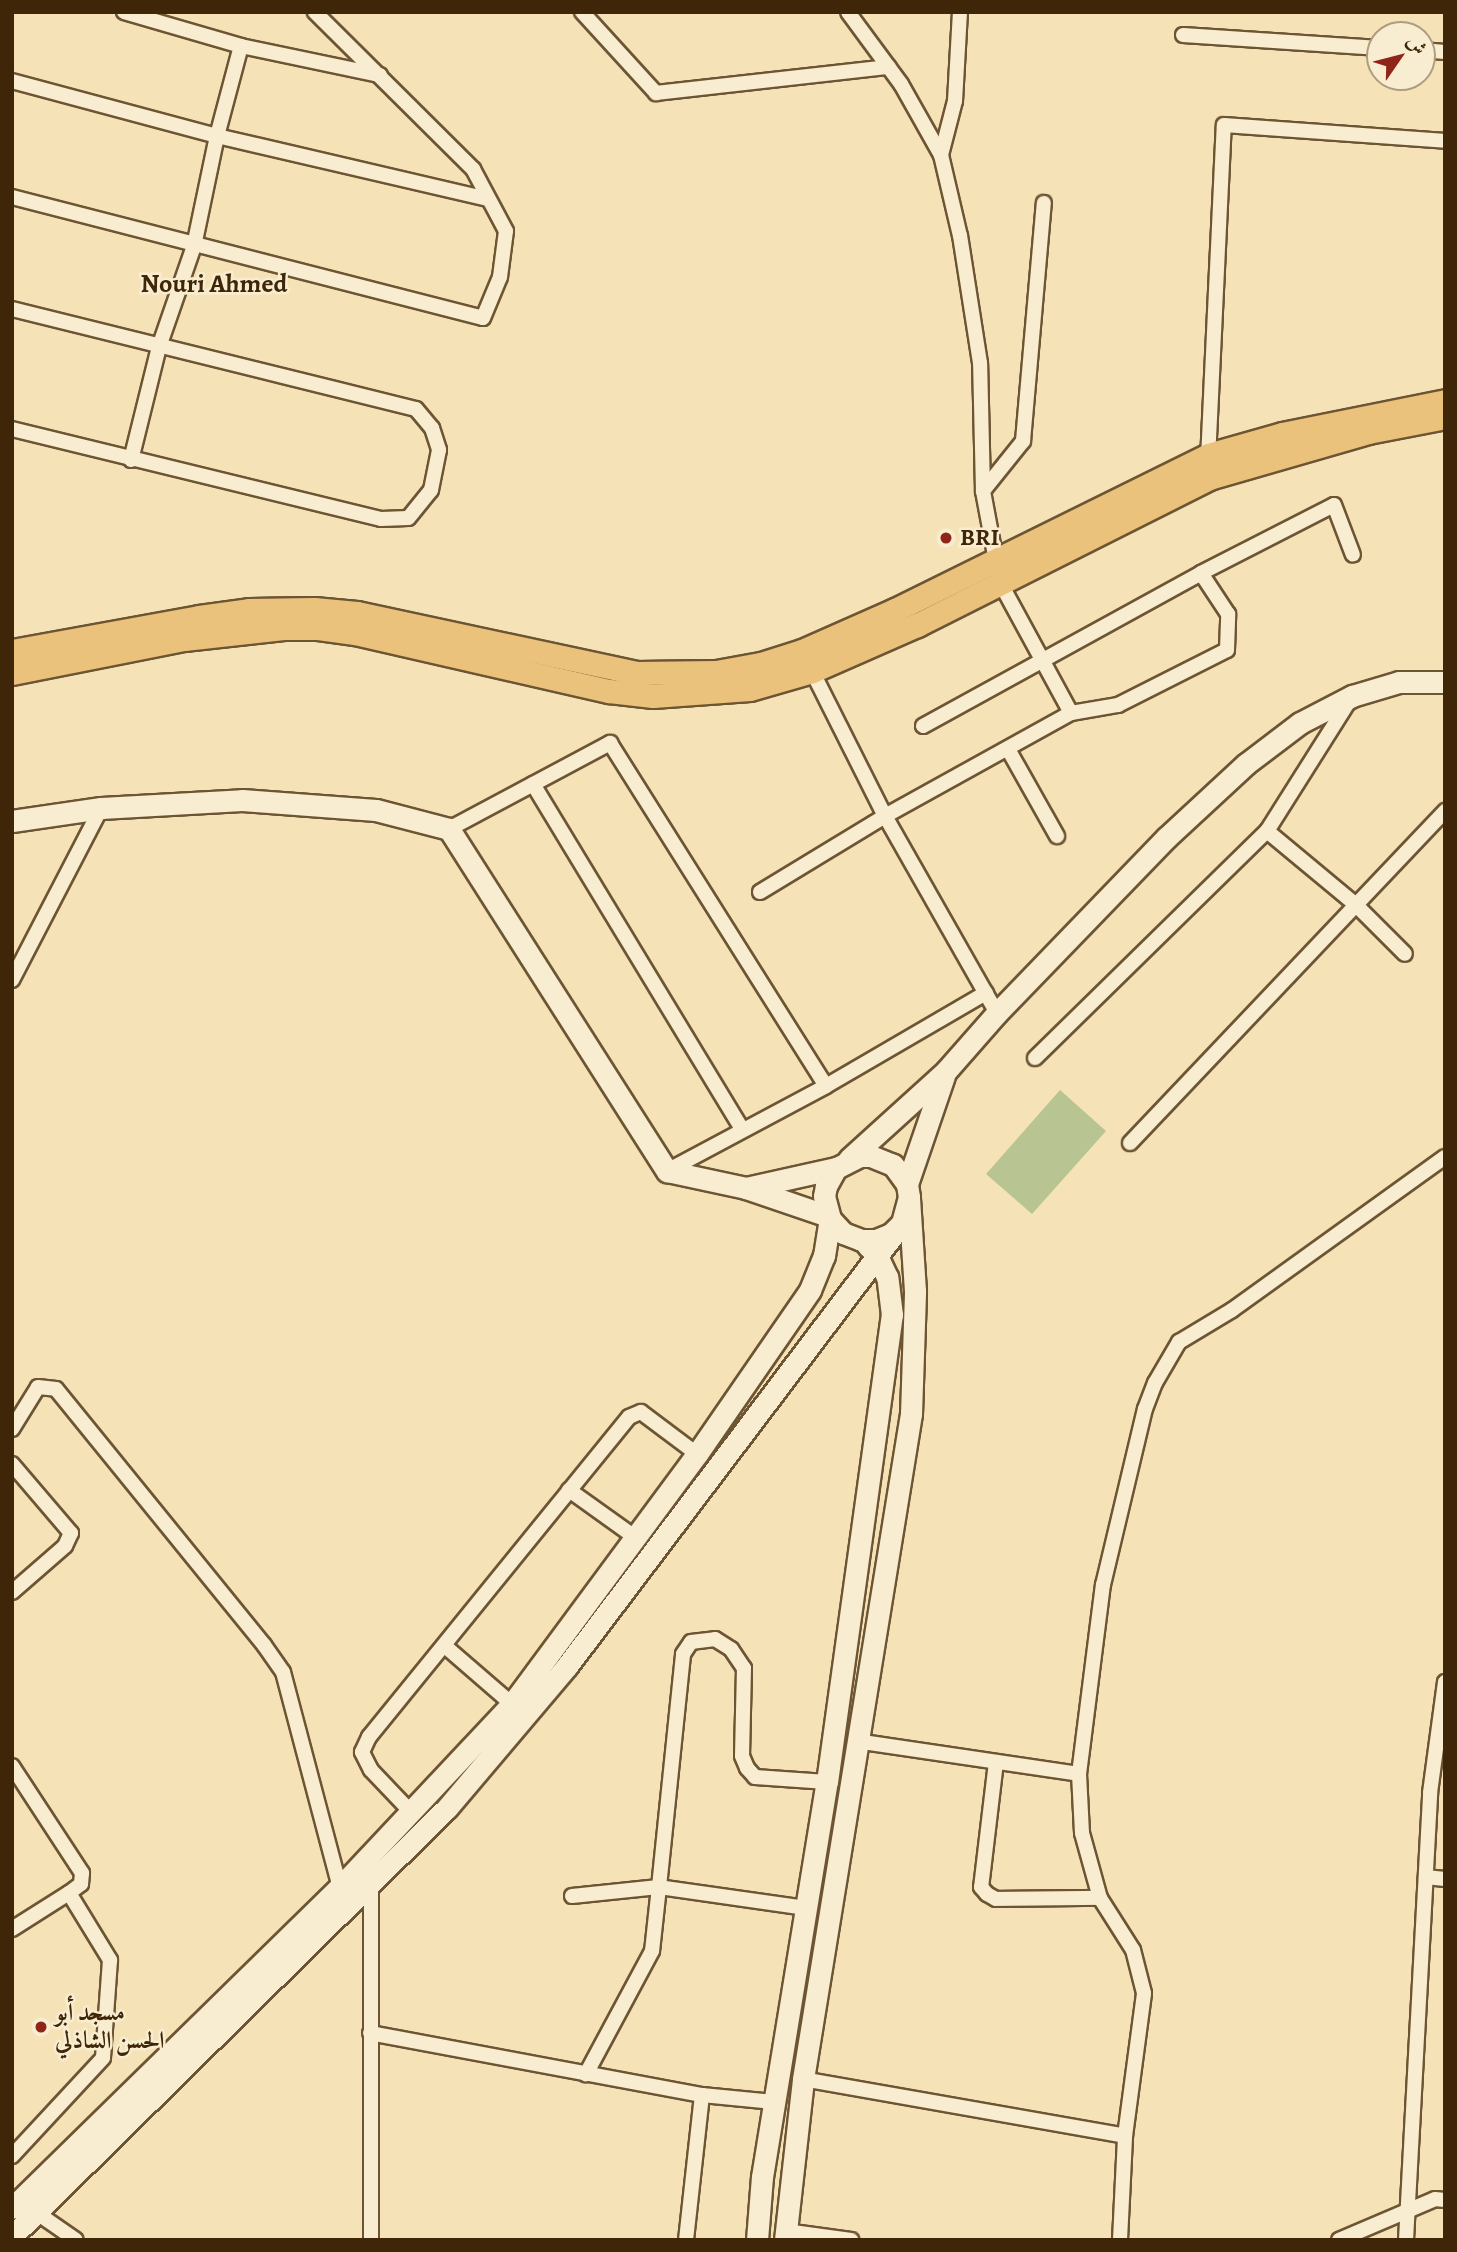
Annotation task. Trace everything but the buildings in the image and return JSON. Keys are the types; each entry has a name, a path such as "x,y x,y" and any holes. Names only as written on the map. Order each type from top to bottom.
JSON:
{"main road":[{"path":"12,651 249,610 314,609 357,613 636,673 716,671 761,664 802,652 895,610 1208,455 1282,434 1445,401"},
{"path":"12,673 184,639 283,628 318,628 355,633 609,691 653,696 750,689 812,671 916,625 1209,478 1368,432 1445,417"},
{"path":"12,2208 340,1887 512,1704 697,1454 810,1290 824,1256 829,1218 826,1186 842,1164 946,1071 997,1013 1166,838 1246,764 1300,723 1352,696 1399,682 1445,682"},
{"path":"12,821 102,808 242,800 376,810 449,829 667,1171 746,1188 829,1218 843,1233 868,1247 887,1277 892,1315 827,1782 762,2177 757,2240"},
{"path":"12,2236 447,1808 567,1667 868,1247 902,1223 908,1190 946,1071"},
{"path":"746,1188 871,1156 893,1165 908,1190 915,1291 911,1414 803,2079 785,2235"}],"street":[{"path":"124,12 241,46 380,75"},
{"path":"12,197 194,246 483,318 500,277 506,231 473,169 316,12"},
{"path":"582,12 656,93 889,67"},
{"path":"848,12 914,103 941,155 960,236 980,363 983,491 1000,582 1071,713"},
{"path":"941,155 955,101 960,12"},
{"path":"1183,35 1366,46"},
{"path":"131,460 159,347 194,246 217,136 241,46"},
{"path":"12,82 217,136 488,199"},
{"path":"1209,478 1224,125 1445,141"},
{"path":"983,491 1023,441 1044,204"},
{"path":"12,309 415,409 432,428 439,450 431,490 408,517 382,519 12,429"},
{"path":"923,726 1202,573 1334,505 1353,555"},
{"path":"760,892 885,816 1071,713 1118,705 1227,650 1228,614 1202,573"},
{"path":"812,671 885,816 997,1013"},
{"path":"1035,1058 1267,831 1352,696"},
{"path":"449,829 610,743 826,1086"},
{"path":"1008,749 1057,836"},
{"path":"533,784 742,1129"},
{"path":"12,980 102,808"},
{"path":"1130,1143 1445,811"},
{"path":"1267,831 1356,905 1405,954"},
{"path":"667,1171 826,1086 986,993"},
{"path":"1120,2240 1125,2136 1144,1993 1133,1950 1100,1898 1082,1833 1079,1774 1103,1585 1145,1409 1155,1383 1179,1342 1232,1310 1445,1157"},
{"path":"12,1429 38,1387 56,1389 283,1671 340,1887"},
{"path":"411,1812 371,1770 362,1752 369,1737 445,1646 616,1429 629,1417 641,1412 697,1454"},
{"path":"12,1464 71,1533 65,1546 12,1592"},
{"path":"569,1490 636,1538"},
{"path":"586,2074 652,1951 683,1654 691,1642 715,1639 731,1649 744,1668 742,1755 747,1768 755,1777 827,1782"},
{"path":"445,1646 512,1704"},
{"path":"1406,2240 1430,1793 1441,1733 1445,1682"},
{"path":"856,1741 1079,1774"},
{"path":"996,1762 981,1887 986,1894 996,1899 1100,1898"},
{"path":"12,1766 82,1873 81,1884 12,1929"},
{"path":"1426,1877 1445,1879"},
{"path":"370,1883 371,2240"},
{"path":"572,1896 659,1887 806,1908"},
{"path":"12,2155 103,2057 110,1960 69,1893"},
{"path":"370,2033 702,2095 774,2102"},
{"path":"803,2079 1125,2136"},
{"path":"686,2240 702,2095"},
{"path":"1339,2240 1435,2199 1445,2200"},
{"path":"37,2213 76,2240"},
{"path":"785,2235 851,2240"}],"green space":[{"path":"1060,1090 1106,1131 1032,1214 986,1174"}],"place":[{"name":"BRI","path":"946,538"},
{"name":"مسجد أبو الحسن الشاذلي","path":"41,2027"}],"district":[{"name":"Nouri Ahmed","path":"214,284"}]}
